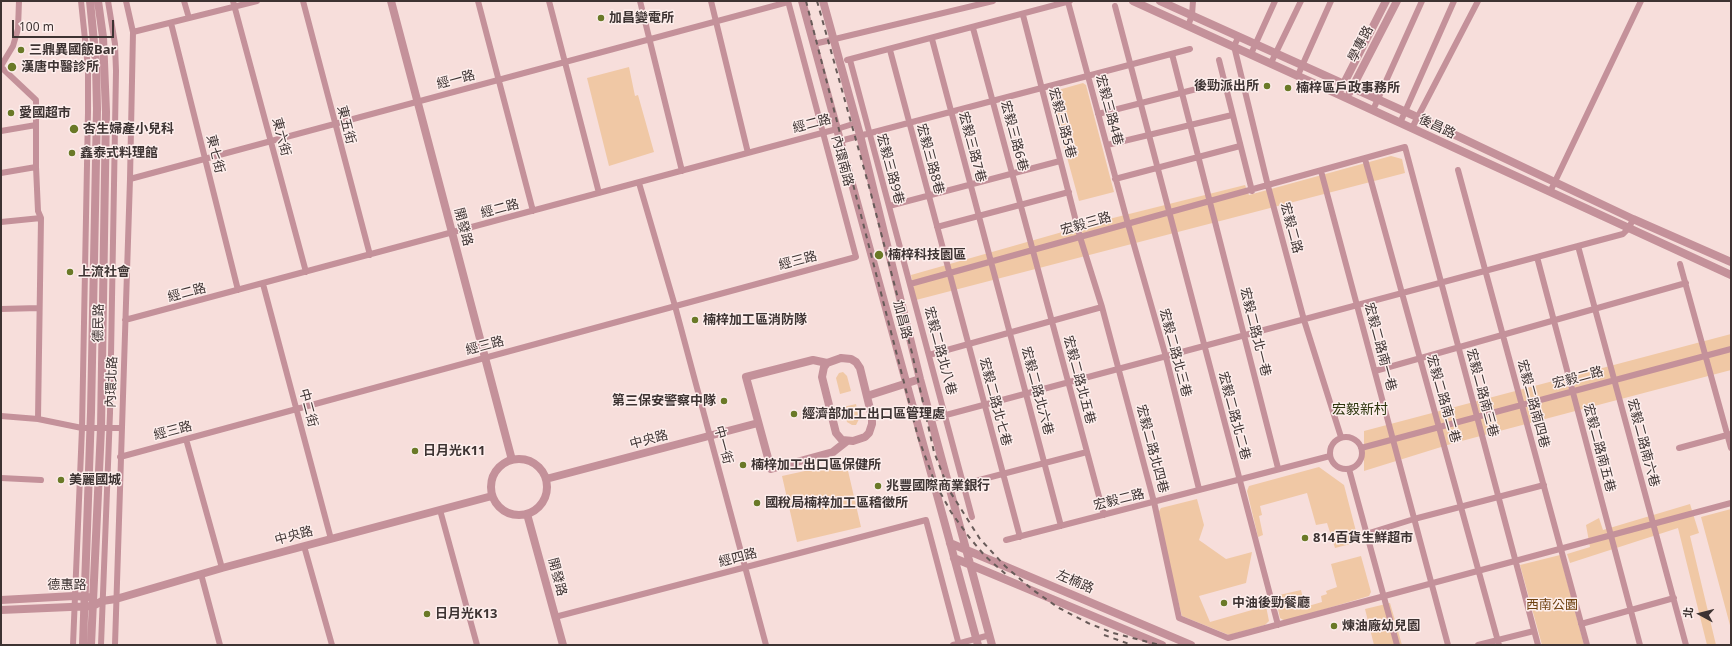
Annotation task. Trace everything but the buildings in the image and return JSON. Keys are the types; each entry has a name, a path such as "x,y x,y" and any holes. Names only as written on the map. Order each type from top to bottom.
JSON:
{"street":[{"path":"19,1 17,34 9,53 1,66 36,100 36,167 38,211 41,218 38,419"},
{"name":"德民路","path":"73,645 82,428 88,112 88,68 81,1"},
{"name":"德民路","path":"83,645 83,606 91,428 97,101 96,63 90,1"},
{"name":"德民路","path":"92,645 101,428 106,112 103,37 98,1"},
{"name":"德民路","path":"101,645 110,428 116,71 115,44 108,1"},
{"name":"內環北路","path":"115,645 130,179 133,32 126,1"},
{"path":"184,1 189,18"},
{"path":"133,32 171,23 234,4 257,1"},
{"name":"東五街","path":"303,1 334,124 370,255"},
{"name":"開發路","path":"391,1 512,460"},
{"path":"478,1 533,211"},
{"path":"549,1 599,193"},
{"path":"640,1 682,171"},
{"path":"711,1 748,153"},
{"name":"加昌路","path":"802,1 977,642"},
{"name":"加昌路","path":"823,1 860,135 920,380 992,645"},
{"path":"814,44 993,1"},
{"name":"後昌路","path":"1133,1 1298,75 1731,275"},
{"name":"後昌路","path":"1160,1 1417,117 1633,219 1731,262"},
{"path":"1188,26 1192,15 1193,1"},
{"path":"1251,54 1275,1"},
{"path":"1271,63 1301,1"},
{"path":"1298,75 1331,1"},
{"name":"學專路","path":"1338,94 1386,1"},
{"name":"學專路","path":"1347,98 1397,1"},
{"path":"1373,110 1422,1"},
{"path":"1400,123 1454,1"},
{"path":"1412,128 1478,1"},
{"path":"1550,192 1641,1"},
{"name":"經一路","path":"130,179 788,2"},
{"name":"內環南路","path":"788,2 856,257"},
{"path":"840,63 1070,2"},
{"name":"宏毅三路4巷","path":"1070,2 1106,145 1128,224"},
{"name":"東六街","path":"234,4 306,272"},
{"name":"宏毅二路北二巷","path":"1115,6 1278,625"},
{"name":"宏毅三路5巷","path":"1023,15 1080,237"},
{"name":"東七街","path":"171,23 238,290"},
{"name":"宏毅三路6巷","path":"973,28 1033,250"},
{"path":"1239,36 1234,46 1268,186"},
{"name":"宏毅三路7巷","path":"932,39 991,261"},
{"path":"840,141 1190,49"},
{"name":"宏毅三路8巷","path":"890,50 949,273"},
{"name":"宏毅二路北一巷","path":"1172,54 1278,468"},
{"name":"宏毅三路9巷","path":"850,60 910,284"},
{"path":"1219,60 1252,191"},
{"path":"1098,114 1182,94 1224,82"},
{"path":"1106,145 1232,115"},
{"name":"經二路","path":"125,320 856,123"},
{"path":"1,131 36,125"},
{"path":"1116,178 1240,146"},
{"name":"宏毅三路","path":"910,284 1252,191 1405,147"},
{"name":"宏毅二路南三巷","path":"1405,147 1538,645"},
{"name":"宏毅二路南二巷","path":"1365,159 1499,642"},
{"path":"889,206 1060,161"},
{"path":"1,173 36,167"},
{"name":"宏毅二路南四巷","path":"1458,170 1587,645"},
{"name":"宏毅二路南一巷","path":"1321,171 1448,645"},
{"name":"中一街","path":"639,182 675,306 766,645"},
{"name":"宏毅二路","path":"1268,186 1304,320 1341,437"},
{"path":"937,227 1069,192"},
{"path":"1,222 41,218"},
{"path":"931,420 1623,234 1629,228 1633,219"},
{"name":"宏毅二路北三巷","path":"1128,224 1166,357 1199,489"},
{"name":"宏毅二路北四巷","path":"1080,237 1102,307 1154,502 1180,618 1228,638 1278,625"},
{"name":"宏毅二路南六巷","path":"1578,246 1686,645"},
{"name":"宏毅二路北五巷","path":"1033,250 1104,515"},
{"name":"經三路","path":"120,457 856,257"},
{"name":"宏毅二路南五巷","path":"1537,257 1640,645"},
{"name":"宏毅二路北六巷","path":"991,261 1061,526"},
{"path":"1680,264 1729,434 1731,448"},
{"name":"宏毅二路北七巷","path":"949,273 1020,537"},
{"path":"1375,371 1686,283"},
{"name":"中二街","path":"263,284 331,539"},
{"name":"宏毅二路北八巷","path":"910,284 972,517"},
{"path":"929,355 1102,307"},
{"path":"1,309 39,308"},
{"name":"宏毅二路","path":"1362,448 1393,438 1731,349"},
{"path":"827,363 824,367 822,377 834,427 838,437 846,441 853,441 865,437 869,433 872,424 872,417 860,368 856,362 850,359 841,358 827,363 813,360 746,377 771,468 833,452 846,441"},
{"path":"867,396 920,380"},
{"path":"1,416 38,419 82,428 121,428"},
{"name":"中央路","path":"546,480 758,423"},
{"path":"1678,448 1729,434"},
{"path":"1341,437 1351,437 1356,439 1362,448 1361,458 1354,467 1349,469 1338,467 1334,464 1330,456 1332,444 1341,437"},
{"path":"186,439 222,568"},
{"path":"964,484 1087,452"},
{"name":"宏毅二路","path":"1006,540 1278,468 1330,456"},
{"path":"512,460 524,460 536,465 546,480 547,487 543,501 534,511 527,514 516,516 508,514 498,507 492,496 491,480 495,472 503,464 512,460"},
{"path":"1349,469 1366,534 1385,596 1397,645"},
{"path":"1,478 41,480"},
{"path":"1366,534 1414,519 1544,485"},
{"name":"中央路","path":"102,601 116,599 222,568 492,496"},
{"path":"1278,625 1731,503"},
{"path":"440,510 477,645"},
{"name":"開發路","path":"527,514 563,645"},
{"name":"經四路","path":"555,617 926,520 957,644"},
{"name":"左楠路","path":"950,543 1191,645"},
{"path":"304,546 332,645"},
{"name":"左楠路","path":"954,558 970,563 1162,645"},
{"path":"201,574 220,645"},
{"name":"德惠路","path":"1,600 84,596 93,601"},
{"path":"1581,624 1674,598"},
{"name":"德惠路","path":"1,610 83,606 93,601 102,601"},
{"path":"1478,645 1499,642 1534,631"},
{"path":"957,644 977,642 990,635"}],"green space":[{"path":"629,67 635,96 638,95 654,152 609,166 587,78"},
{"path":"1083,83 1086,85 1114,192 1079,201 1050,95 1051,92"},
{"path":"1391,156 1402,159 1405,173 916,300 911,275 1101,221 1245,185 1249,195"},
{"path":"1731,334 1731,370 1454,443 1364,471 1364,431"},
{"path":"843,372 847,376 851,391 840,394 836,378 839,373"},
{"path":"856,404 859,419 856,425 852,425 847,422 843,407"},
{"path":"846,462 861,527 797,542 782,476"},
{"path":"1319,467 1344,485 1358,542 1335,548 1327,523 1316,525 1307,493 1260,506 1262,515 1259,516 1263,535 1258,537 1247,491 1249,486"},
{"path":"1197,499 1204,525 1199,540 1226,559 1252,552 1246,583 1199,596 1210,622 1266,606 1269,621 1265,625 1229,635 1182,616 1156,516 1161,508"},
{"path":"1690,504 1699,533 1690,536 1716,645 1707,645 1678,528 1570,563 1567,554 1590,547 1586,525 1599,518 1603,530"},
{"path":"1731,509 1731,629 1701,517"},
{"name":"西南公園","path":"1560,555 1584,645 1542,645 1520,565"},
{"path":"1361,556 1371,592 1369,596 1285,621 1280,618 1275,596 1301,590 1305,607 1322,602 1321,596 1327,594 1326,591 1337,587 1331,564"},
{"path":"1390,603 1402,645 1374,645 1365,609"}],"railway":[{"path":"806,1 918,437 935,483 951,512 985,556 1009,577"},
{"path":"817,1 870,190 912,353 934,452 949,490 980,539 1005,566 1033,590 1059,608 1088,623 1113,633 1160,645"},
{"path":"1104,635 1132,645"}],"place":[{"name":"加昌變電所","path":"601,18"},
{"name":"三鼎異國飯Bar","path":"21,50"},
{"name":"漢唐中醫診所","path":"12,67"},
{"name":"後勁派出所","path":"1267,86"},
{"name":"楠梓區戶政事務所","path":"1288,88"},
{"name":"愛國超市","path":"11,113"},
{"name":"杏生婦產小兒科","path":"74,129"},
{"name":"鑫泰式料理館","path":"72,153"},
{"name":"楠梓科技園區","path":"879,255"},
{"name":"上流社會","path":"70,272"},
{"name":"楠梓加工區消防隊","path":"695,320"},
{"name":"第三保安警察中隊","path":"724,401"},
{"name":"經濟部加工出口區管理處","path":"794,414"},
{"name":"日月光K11","path":"415,451"},
{"name":"楠梓加工出口區保健所","path":"743,465"},
{"name":"美麗國城","path":"61,480"},
{"name":"兆豐國際商業銀行","path":"878,486"},
{"name":"國稅局楠梓加工區稽徵所","path":"757,503"},
{"name":"814百貨生鮮超市","path":"1305,538"},
{"name":"中油後勁餐廳","path":"1224,603"},
{"name":"日月光K13","path":"427,614"},
{"name":"煉油廠幼兒園","path":"1334,626"}],"district":[{"name":"宏毅新村","path":"1360,410"}]}
